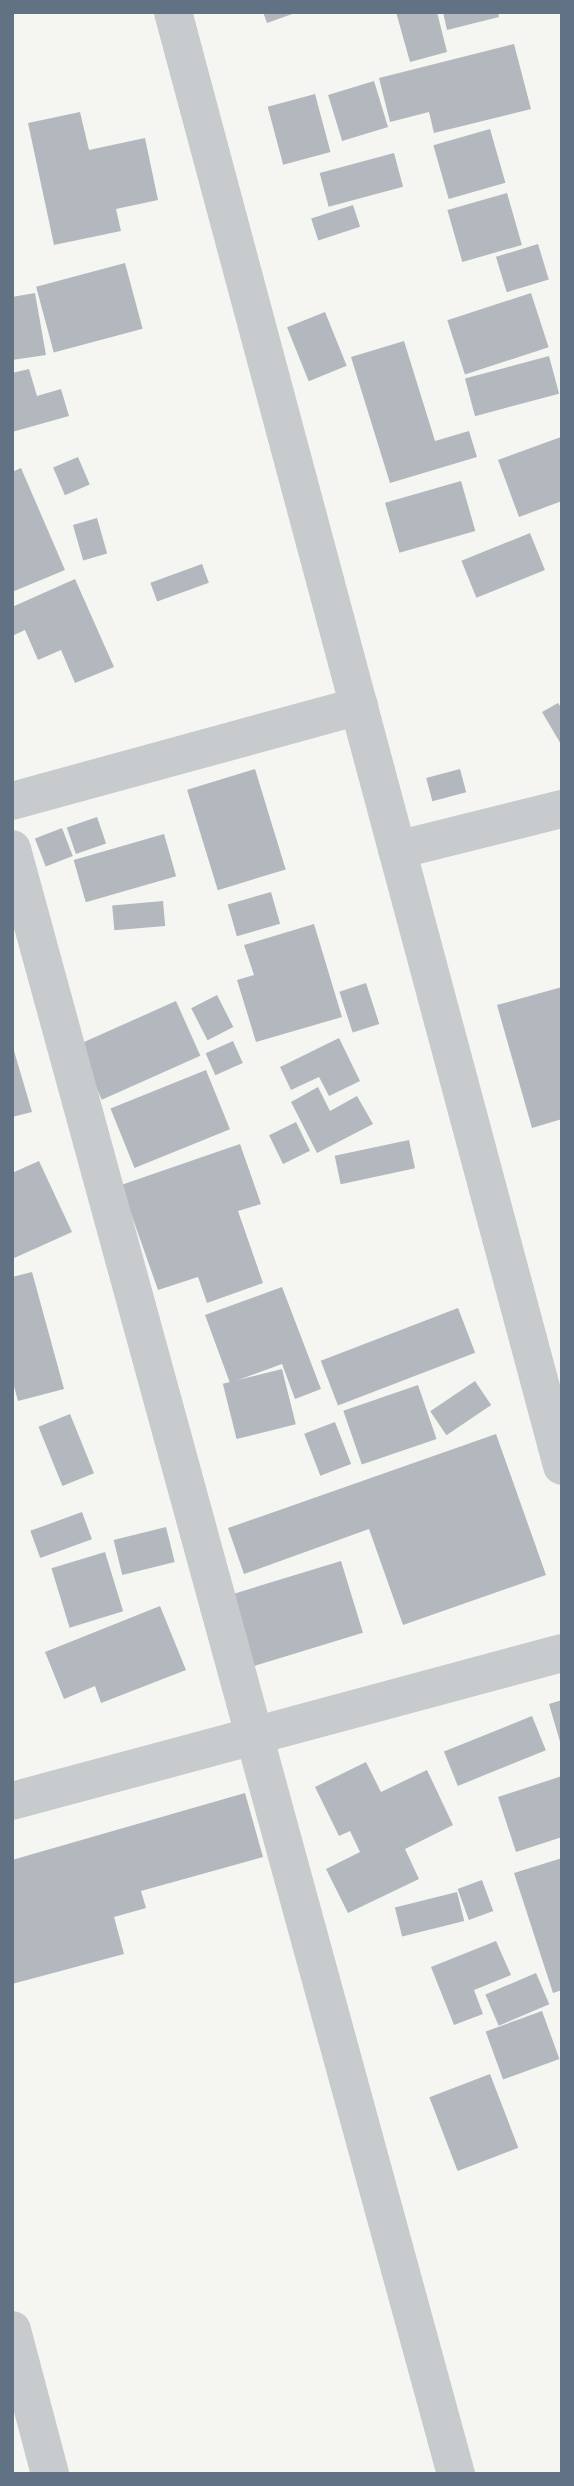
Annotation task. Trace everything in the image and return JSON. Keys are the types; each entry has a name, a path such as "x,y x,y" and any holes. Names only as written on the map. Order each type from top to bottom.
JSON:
{"street":[{"path":"173,12 562,1466"},
{"path":"12,801 359,706"},
{"path":"397,850 562,809"},
{"path":"12,849 456,2474"},
{"path":"12,1801 562,1653"},
{"path":"12,2330 50,2474"}],"building":[{"path":"263,12 295,12 295,13 267,23"},
{"path":"396,12 437,12 447,52 410,62"},
{"path":"443,12 498,12 499,17 447,30"},
{"path":"514,44 531,109 434,133 429,112 390,122 379,78"},
{"path":"374,81 388,127 342,141 328,95"},
{"path":"315,94 331,152 283,165 268,107"},
{"path":"80,112 89,150 145,138 158,200 116,209 121,231 54,245 28,123"},
{"path":"490,129 505,183 449,199 433,145"},
{"path":"394,153 403,187 329,207 320,173"},
{"path":"507,193 522,245 462,262 447,210"},
{"path":"353,205 360,227 318,240 311,219"},
{"path":"538,244 549,279 507,292 496,257"},
{"path":"125,263 143,329 54,352 36,287"},
{"path":"35,293 46,355 12,360 12,297"},
{"path":"531,293 549,347 465,374 447,320"},
{"path":"325,312 347,366 309,381 287,327"},
{"path":"404,341 435,441 469,431 477,457 390,483 351,357"},
{"path":"549,356 559,394 475,416 465,379"},
{"path":"29,369 37,396 61,389 69,416 12,432 12,373"},
{"path":"561,437 562,501 519,517 498,460"},
{"path":"78,457 90,485 65,495 53,468"},
{"path":"21,468 65,570 12,592 12,472"},
{"path":"461,481 475,531 399,553 385,503"},
{"path":"97,518 107,554 83,560 73,525"},
{"path":"530,533 545,570 476,598 461,561"},
{"path":"202,564 209,583 157,602 150,583"},
{"path":"75,579 114,667 75,683 61,650 38,660 25,630 12,636 12,607"},
{"path":"558,703 562,709 562,746 542,712"},
{"path":"255,769 286,869 218,890 187,790"},
{"path":"460,769 466,792 432,801 426,778"},
{"path":"97,817 106,843 76,854 67,827"},
{"path":"62,828 73,856 46,866 35,838"},
{"path":"164,834 176,876 86,902 74,860"},
{"path":"271,892 280,924 237,936 228,904"},
{"path":"163,901 165,926 114,930 112,905"},
{"path":"314,924 342,1017 256,1042 237,980 254,975 244,945"},
{"path":"366,983 379,1024 353,1033 339,992"},
{"path":"562,987 562,1119 532,1128 497,1005"},
{"path":"217,995 233,1027 208,1040 191,1008"},
{"path":"176,1001 200,1056 102,1100 77,1045"},
{"path":"339,1038 360,1081 329,1096 319,1077 291,1090 280,1067"},
{"path":"233,1041 243,1063 215,1075 206,1053"},
{"path":"12,1044 32,1112 12,1117"},
{"path":"206,1070 230,1129 134,1168 111,1109"},
{"path":"318,1087 330,1111 357,1096 373,1124 317,1153 291,1102"},
{"path":"296,1122 310,1151 283,1164 269,1135"},
{"path":"409,1140 415,1168 341,1184 335,1156"},
{"path":"240,1144 261,1204 238,1211 263,1283 207,1303 198,1277 158,1290 121,1185"},
{"path":"39,1161 72,1232 12,1259 12,1173"},
{"path":"32,1272 64,1389 18,1401 12,1379 12,1277"},
{"path":"282,1287 321,1389 295,1399 282,1364 230,1383 205,1315"},
{"path":"458,1308 475,1353 338,1405 321,1361"},
{"path":"282,1369 296,1424 237,1439 223,1384"},
{"path":"475,1381 491,1405 446,1435 430,1411"},
{"path":"418,1385 437,1439 362,1465 343,1411"},
{"path":"70,1414 94,1473 62,1486 38,1427"},
{"path":"335,1422 351,1464 320,1476 304,1434"},
{"path":"496,1434 546,1575 403,1625 369,1529 244,1574 228,1528"},
{"path":"82,1512 92,1539 40,1558 30,1531"},
{"path":"166,1527 175,1562 122,1575 114,1540"},
{"path":"105,1552 123,1611 70,1628 51,1568"},
{"path":"341,1561 363,1633 241,1670 219,1598"},
{"path":"160,1606 186,1670 101,1703 95,1686 64,1699 45,1652"},
{"path":"562,1700 562,1745 561,1745 549,1704"},
{"path":"532,1716 546,1750 458,1786 444,1752"},
{"path":"366,1762 381,1792 427,1770 453,1825 405,1849 419,1879 348,1913 326,1869 360,1852 350,1831 339,1836 315,1787"},
{"path":"562,1776 562,1837 516,1852 498,1797"},
{"path":"245,1793 263,1857 141,1891 146,1908 114,1917 124,1954 12,1984 12,1860"},
{"path":"562,1858 562,1990 553,1993 514,1873"},
{"path":"482,1880 493,1911 469,1920 458,1889"},
{"path":"457,1892 464,1921 402,1937 395,1907"},
{"path":"496,1941 511,1975 474,1990 483,2014 454,2025 431,1967"},
{"path":"536,1973 549,2004 499,2026 485,1994"},
{"path":"542,2011 559,2059 503,2079 486,2032"},
{"path":"490,2074 518,2148 458,2171 429,2097"}]}
